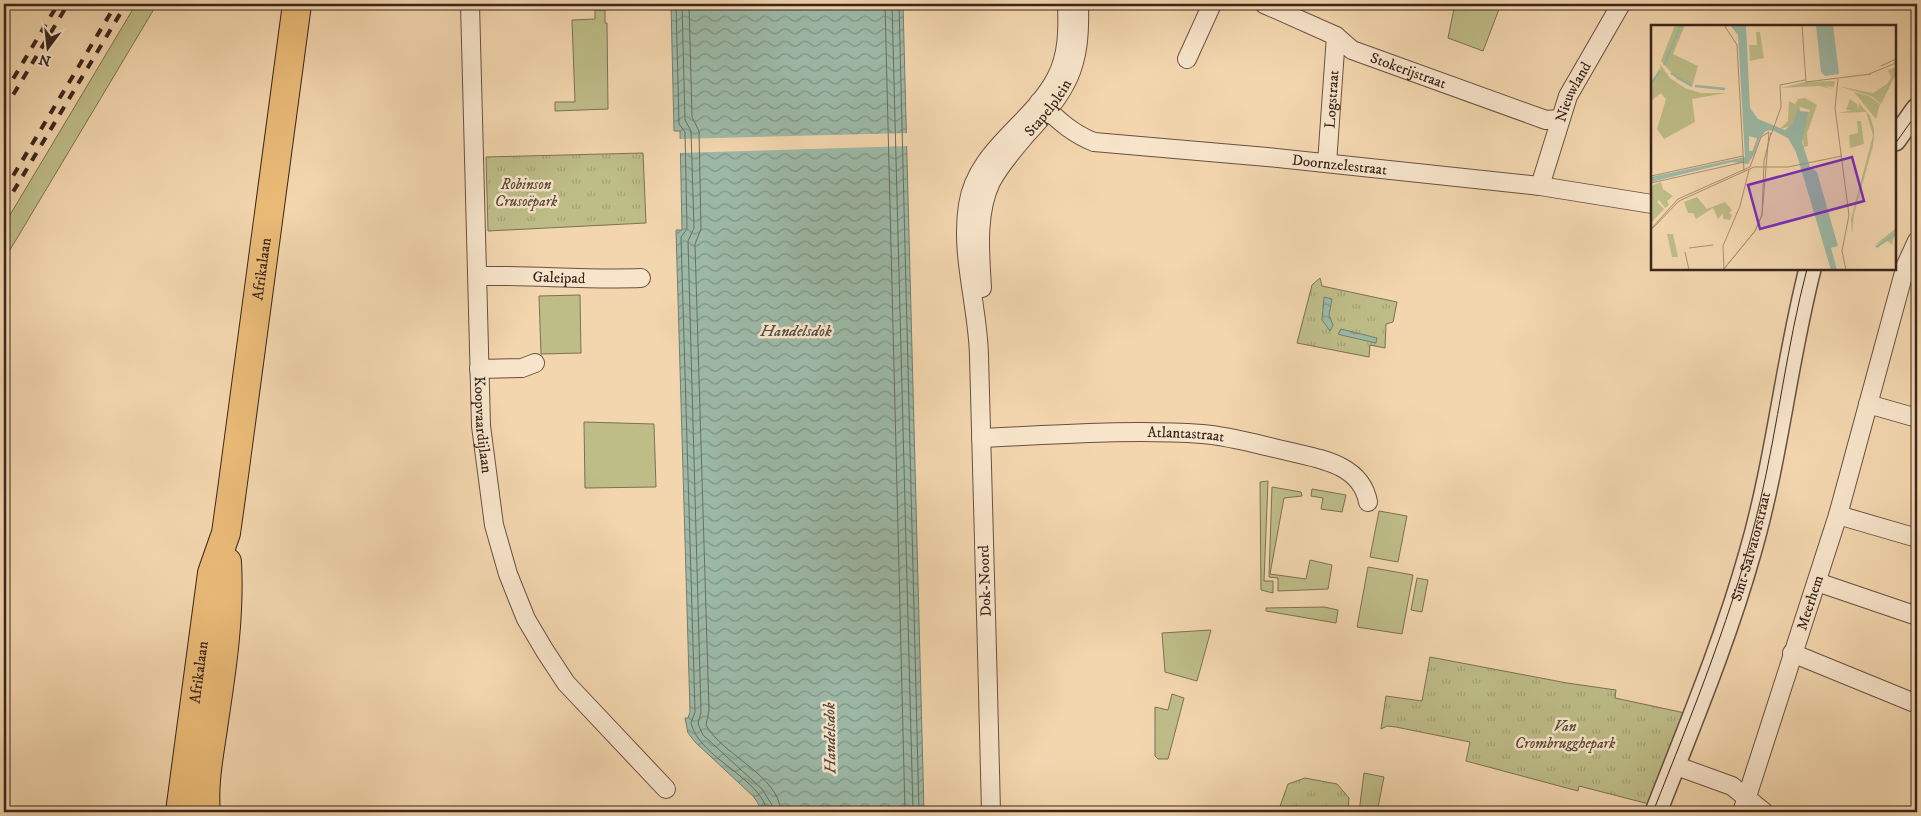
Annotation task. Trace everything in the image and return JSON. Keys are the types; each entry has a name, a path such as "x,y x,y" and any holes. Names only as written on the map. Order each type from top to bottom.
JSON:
{"main road":[{"name":"Afrikalaan","path":"206,812 204,797 208,761 227,632 228,580 226,533 297,4"},
{"name":"Afrikalaan","path":"180,812 212,573 226,533"}],"street":[{"name":"Koopvaardijlaan","path":"470,4 478,276 480,426 494,525 508,574 526,619 566,683 666,789"},
{"name":"Stapelplein","path":"1044,107 1062,62 1067,34 1067,4"},
{"name":"Stapelplein","path":"978,197 992,181 1000,166 1044,107 1068,80 1075,64 1079,39 1079,4"},
{"path":"1187,59 1212,4"},
{"name":"Stokerijstraat","path":"1264,4 1336,36 1352,50 1396,68 1546,120 1560,119"},
{"name":"Nieuwland","path":"1540,186 1560,119 1577,78 1621,4"},
{"name":"Logstraat","path":"1327,163 1336,36"},
{"name":"Doornzelestraat","path":"1044,107 1066,128 1078,136 1094,142 1327,163 1540,186 1651,204"},
{"path":"1896,139 1917,109"},
{"name":"Dok-Noord","path":"978,197 982,310 979,350 991,812"},
{"name":"Meerhem","path":"1744,805 1838,515 1906,266 1917,241"},
{"name":"Sint-Salvatorstraat","path":"1656,812 1711,671 1750,554 1763,502 1810,270"},
{"name":"Galeipad","path":"478,276 532,275 586,280 641,278"},
{"path":"479,370 522,368 535,363"},
{"path":"1868,404 1917,418"},
{"name":"Atlantastraat","path":"981,438 1140,432 1204,434 1333,462 1359,480 1366,492 1368,502"},
{"path":"1838,515 1917,538"},
{"path":"1817,582 1917,616"},
{"path":"1792,653 1917,704"},
{"path":"1674,765 1732,786 1744,805 1764,812"}],"green space":[{"path":"136,4 157,4 4,260 4,225"},
{"path":"1455,4 1501,4 1483,51 1448,38"},
{"path":"595,10 605,10 605,23 607,23 608,109 555,111 555,102 575,102 572,20 595,19"},
{"name":"Robinson Crusoëpark","path":"643,153 646,223 488,231 486,157"},
{"path":"1320,278 1322,286 1397,302 1393,322 1386,324 1385,348 1370,345 1369,357 1297,343 1312,285"},
{"path":"580,295 581,353 541,354 539,296"},
{"path":"584,422 654,424 656,487 585,488"},
{"path":"1268,481 1264,581 1273,581 1273,593 1261,590 1260,482"},
{"path":"1272,487 1301,492 1302,496 1284,498 1270,574 1306,579 1310,560 1332,565 1328,589 1278,591 1278,578 1269,577"},
{"path":"1312,489 1346,495 1342,512 1321,509 1323,498 1311,496"},
{"path":"1379,511 1407,516 1398,562 1370,557"},
{"path":"1368,567 1413,575 1402,634 1357,627"},
{"path":"1417,578 1428,580 1422,612 1411,610"},
{"path":"1324,607 1338,610 1336,623 1266,611 1266,608"},
{"path":"1211,630 1197,681 1165,672 1162,633"},
{"name":"Van Crombrugghepark","path":"1430,657 1567,683 1616,690 1615,698 1685,713 1649,804 1579,786 1578,791 1466,761 1470,742 1396,727 1387,726 1381,729 1386,696 1422,701"},
{"path":"1172,694 1184,698 1168,759 1158,759 1155,756 1155,707 1168,710"},
{"path":"1364,773 1384,777 1377,812 1359,812"},
{"path":"1305,778 1337,784 1349,798 1348,812 1278,812 1288,784"}],"water":[{"name":"Handelsdok","path":"671,4 903,4 924,812 763,812 754,797 695,742 688,733 685,718 688,718 690,712 676,230 682,230 680,131 674,131"},
{"path":"1324,297 1332,299 1329,315 1333,325 1330,331 1322,320"},
{"path":"1341,329 1377,338 1376,343 1338,334"}],"pier":[{"path":"909,133 910,146 678,153 678,139"}],"tram line":[{"path":"1896,143 1917,113"},
{"path":"1653,812 1712,659 1750,542 1760,502 1807,270"}],"railway":[{"path":"4,94 58,4"},
{"path":"4,110 68,4"},
{"path":"4,191 116,4"},
{"path":"4,207 126,4"}]}
